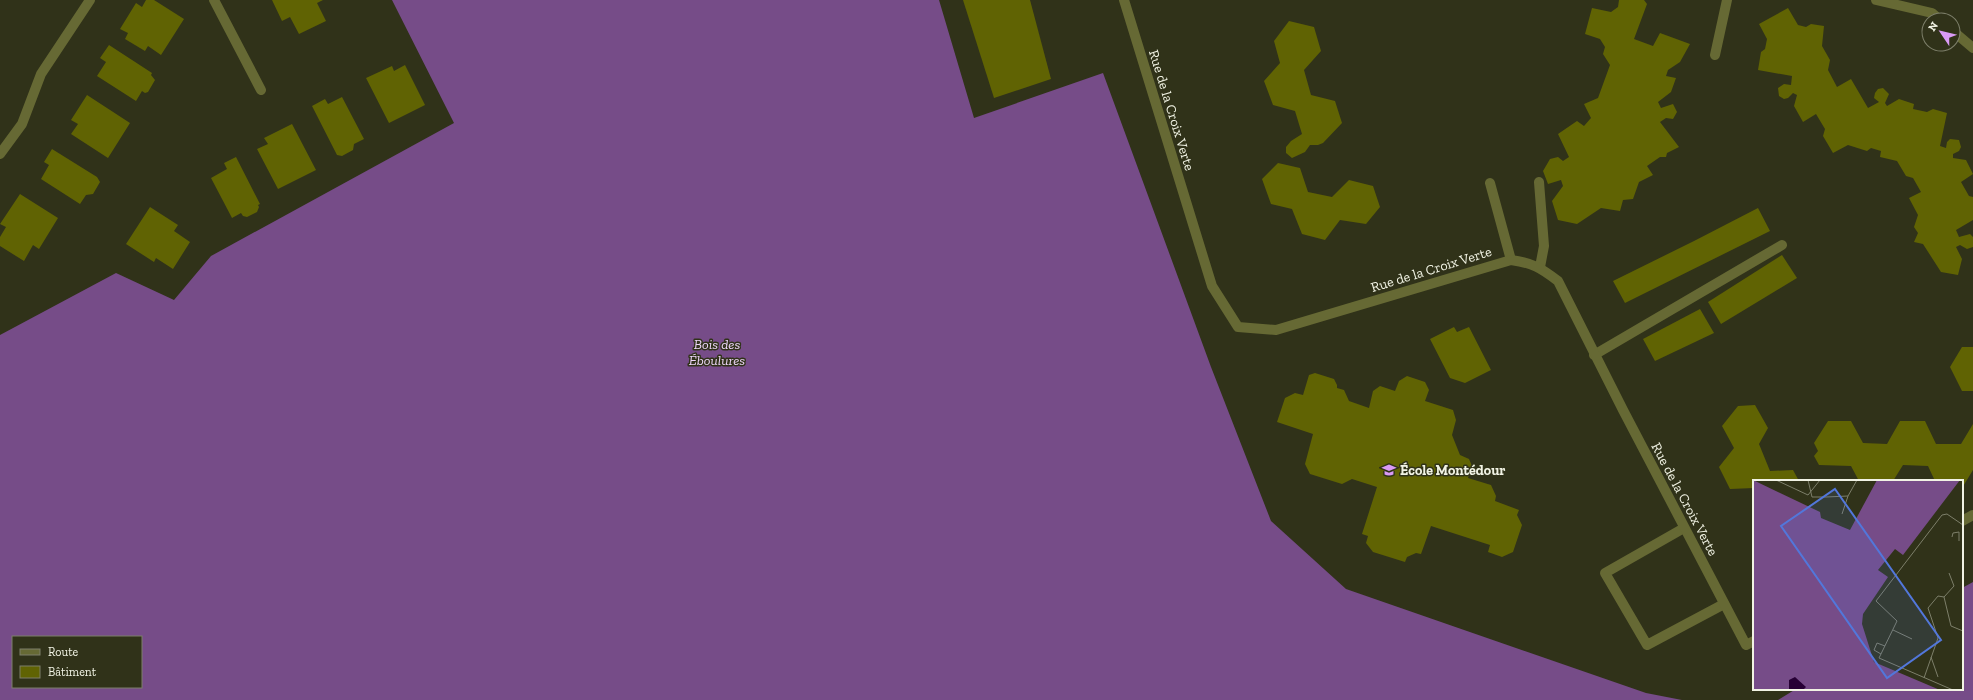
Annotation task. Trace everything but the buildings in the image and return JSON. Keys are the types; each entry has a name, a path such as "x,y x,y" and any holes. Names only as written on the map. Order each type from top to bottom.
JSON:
{"street":[{"path":"0,154 22,124 41,74 90,0"},
{"path":"214,0 262,90"},
{"name":"Rue de la Croix Verte","path":"1124,0 1212,286 1238,327 1276,330 1511,260 1527,262 1540,267 1558,281 1594,355 1746,645 1753,642"},
{"path":"1715,55 1727,0"},
{"path":"1876,0 1928,12"},
{"path":"1961,38 1973,48"},
{"path":"1539,182 1544,246 1540,267"},
{"path":"1490,183 1511,260"},
{"path":"1594,355 1782,245"},
{"path":"1963,520 1973,515"},
{"path":"1684,528 1605,573 1647,645 1724,604"}],"green space":[{"name":"Bois des Éboulures","path":"392,0 939,0 974,118 1103,73 1211,367 1271,521 1346,589 1646,693 1682,700 0,700 0,335 116,273 174,300 211,256 454,123"},
{"path":"1973,582 1973,700 1778,700 1794,690 1963,690 1963,587"}],"place":[{"name":"École Montédour","path":"1389,470"}]}
